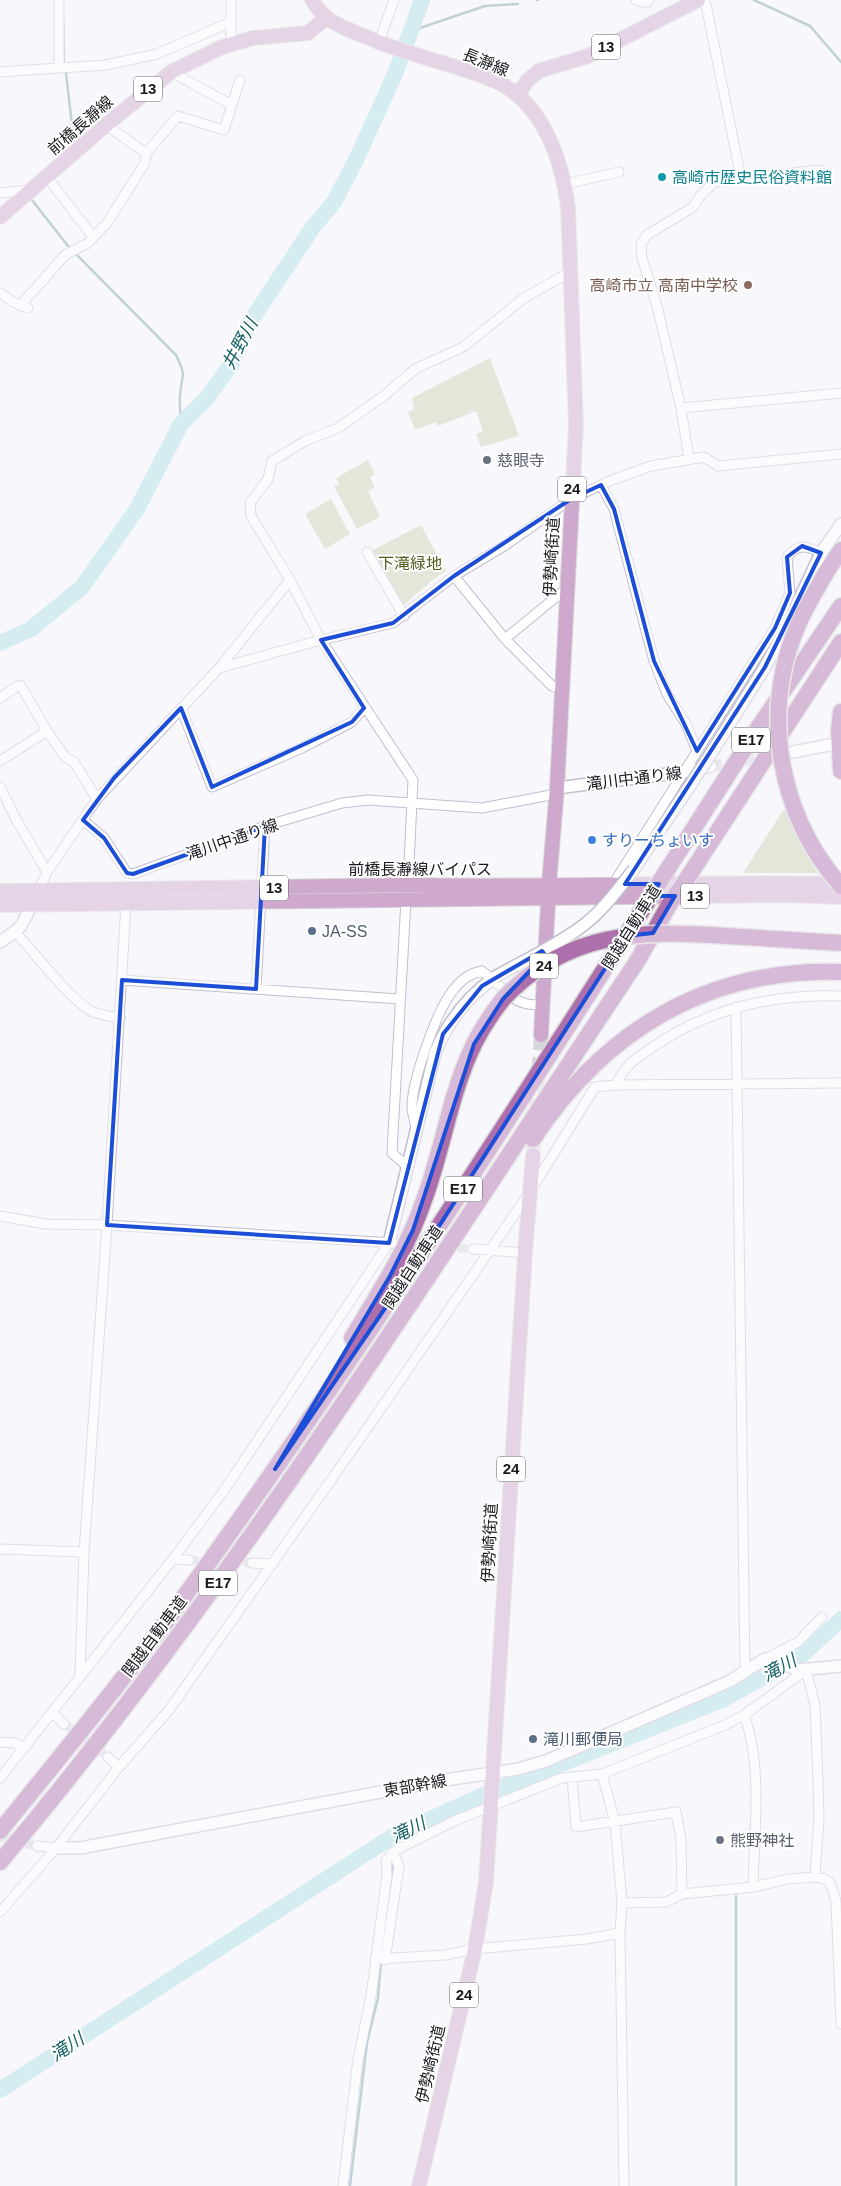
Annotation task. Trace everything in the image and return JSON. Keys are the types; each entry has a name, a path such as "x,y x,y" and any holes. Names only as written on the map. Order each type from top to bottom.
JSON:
{"highway":[{"path":"841,550 827,571 798,626 788,655 780,694 778,744 787,787 801,825 821,861 841,885"},
{"name":"関越自動車道","path":"0,1832 174,1611 275,1470 405,1279 754,734 841,606"},
{"name":"関越自動車道","path":"0,1862 92,1750 190,1622 291,1481 420,1291 638,960 669,905 841,642"},
{"path":"841,712 839,731 841,771"},
{"path":"275,1470 393,1270 409,1238 425,1199 462,1072 499,986 524,979 549,961 587,944 618,936 664,933 841,943"},
{"path":"420,1291 459,1251 557,1105 578,1079 612,1046 672,1008 718,989 740,982 784,974 841,972"}],"main road":[{"path":"312,0 326,18 382,44"},
{"name":"長瀞線","path":"382,44 496,82 517,95 528,80 539,72 588,56 698,0"},
{"name":"前橋長瀞線","path":"0,217 106,125 171,72 191,61 231,44 253,38 308,33 326,18"},
{"name":"伊勢崎街道","path":"517,95 534,114 547,133 557,153 565,184 576,425 541,1035"},
{"name":"前橋長瀞線バイパス","path":"0,891 261,895 406,900 549,891 841,885"},
{"name":"前橋長瀞線バイパス","path":"0,905 126,903 408,886 841,897"},
{"name":"伊勢崎街道","path":"494,1778 525,1253 533,1155"},
{"name":"24","path":"492,1804 494,1778"},
{"name":"伊勢崎街道","path":"419,2186 475,1949 486,1882 492,1804"}],"street":[{"path":"59,0 60,68"},
{"path":"231,0 231,44"},
{"path":"382,44 394,0"},
{"path":"636,0 646,3 649,0"},
{"path":"705,0 741,178"},
{"path":"0,72 105,65 157,54 231,22"},
{"path":"171,72 232,104"},
{"path":"0,293 24,307 73,251 93,237 107,223 145,162 146,153 178,116 224,130 240,80"},
{"path":"106,125 146,153"},
{"path":"689,459 681,408 657,306 642,258 641,244 647,235 693,207 701,195 714,182 820,170"},
{"path":"565,184 619,172"},
{"path":"47,177 93,237"},
{"path":"0,193 32,189"},
{"path":"408,886 413,780 321,640 290,580 251,516 250,503 268,479 272,461 305,441 338,428 385,395 415,370 464,347 524,298 570,272"},
{"path":"681,408 841,393"},
{"path":"219,668 321,640 393,624 454,576 504,546 572,499 651,466 704,457 718,466 841,454"},
{"path":"601,486 614,509 654,661 667,694 686,724 697,751"},
{"path":"0,1778 174,1559 225,1489 391,1243 416,1128 435,1053 442,1034 470,997 499,986 586,923 608,902 634,869 693,781 711,760 783,634 821,553 841,524"},
{"path":"617,878 776,628 790,594 787,557 796,548 802,546 808,546 821,553"},
{"path":"366,552 404,616"},
{"path":"454,576 505,638 552,686 561,688"},
{"path":"0,942 16,933 24,922 47,872 97,799 219,668 290,580"},
{"path":"505,638 567,588"},
{"path":"0,698 19,685 21,686 47,731 65,757 74,762 97,799"},
{"path":"181,708 212,787 302,748 352,722 364,708"},
{"path":"0,761 47,731"},
{"path":"792,752 829,745"},
{"name":"滝川中通り線","path":"83,820 104,838 127,873 133,874 266,826 342,803 368,800 482,808 556,791 683,772 711,760"},
{"path":"0,787 17,821 47,872"},
{"path":"256,989 266,826"},
{"path":"406,900 399,999 392,1153 407,1166"},
{"path":"80,1676 84,1552 107,1225 126,903"},
{"path":"16,933 78,1000 92,1011 120,1018"},
{"path":"416,1128 412,1108 415,1086 440,1013 452,990 463,979 472,972 482,971 519,1002 529,1005 542,1005"},
{"path":"122,980 399,999"},
{"path":"616,1085 623,1070 670,1036 714,1014 736,1007 785,997 841,996"},
{"path":"736,1007 745,1672"},
{"path":"0,1912 56,1848 119,1767 169,1710 530,1192 596,1087 616,1085 841,1083"},
{"path":"0,1216 46,1224 107,1225 391,1243"},
{"path":"473,1249 525,1253"},
{"path":"0,1549 84,1552"},
{"path":"174,1559 189,1560"},
{"path":"252,1563 272,1564"},
{"path":"770,1659 798,1642 822,1617"},
{"path":"770,1659 791,1668 806,1670 841,1666"},
{"name":"東部幹線","path":"37,1846 65,1850 80,1848 494,1778 546,1761 770,1659"},
{"path":"343,2186 358,2058 371,1996 387,1875 386,1860 393,1852 492,1804 562,1778 602,1774 726,1725 744,1715 806,1670"},
{"path":"806,1670 815,1705 819,1818 816,1877"},
{"path":"52,1713 64,1724"},
{"path":"744,1715 750,1731 755,1783 753,1887"},
{"path":"0,1742 14,1743 24,1748"},
{"path":"108,1757 119,1767"},
{"path":"602,1774 615,1822 622,1903 620,1933 624,2186"},
{"path":"572,1777 576,1827 676,1812 681,1839 682,1894"},
{"path":"385,1960 399,1866 393,1852"},
{"path":"622,1903 666,1902 682,1894 753,1887 788,1878 816,1877 825,1879 830,1883 838,1901 841,2024"},
{"path":"375,1959 385,1960 444,1955 475,1949 588,1939 620,1933"}],"highlighted area":[{"path":"601,485 614,509 654,661 697,751 775,628 790,593 787,557 802,546 821,553 765,667 625,884 659,884 651,896 675,896 653,933 626,936 405,1279 275,1469 390,1276 413,1230 474,1044 503,999 545,955 542,951 482,986 443,1034 389,1243 107,1225 122,980 256,989 265,826 133,874 127,873 104,838 83,820 114,778 181,708 212,787 352,722 364,708 321,640 393,623 454,576 571,499"}],"green space":[{"path":"490,358 519,436 481,447 476,434 483,431 476,411 438,426 436,422 415,430 408,412 414,409 412,398"},
{"path":"368,460 375,474 370,477 375,487 368,491 380,517 357,529 334,486 339,484 336,478"},
{"path":"331,499 350,534 325,549 305,514"},
{"name":"下滝緑地","path":"421,525 446,571 404,605 371,551"},
{"path":"784,809 803,849 818,873 743,873"}],"waterway":[{"name":"井野川","path":"0,643 31,629 82,587 137,509 181,424 207,398 232,363 250,322 313,227 334,202 355,162 395,74 422,0"},
{"path":"754,0 810,26 841,62"},
{"path":"411,31 485,6 518,4"},
{"path":"63,21 64,61"},
{"path":"66,73 74,143"},
{"path":"32,200 68,246 176,355 183,372 180,398 181,424"},
{"name":"滝川","path":"0,2090 393,1836 481,1796 724,1699 800,1657 841,1619"},
{"path":"398,1845 402,1832"},
{"path":"391,1877 394,1860"},
{"path":"382,1951 390,1885"},
{"path":"736,1896 736,2186"},
{"path":"350,2186 367,2043 378,1998 381,1962"}],"tunnel":[{"path":"711,766 769,756"},
{"path":"533,1155 541,1035"},
{"path":"404,1244 473,1249"},
{"path":"189,1560 252,1563"},
{"path":"64,1724 108,1757"},
{"path":"0,1838 37,1846"}],"place":[{"name":"高崎市歴史民俗資料館","path":"662,177"},
{"name":"高崎市立 高南中学校","path":"748,285"},
{"name":"慈眼寺","path":"487,460"},
{"name":"すりーちょいす","path":"592,840"},
{"name":"JA-SS","path":"312,931"},
{"name":"滝川郵便局","path":"533,1739"},
{"name":"熊野神社","path":"720,1840"}]}
